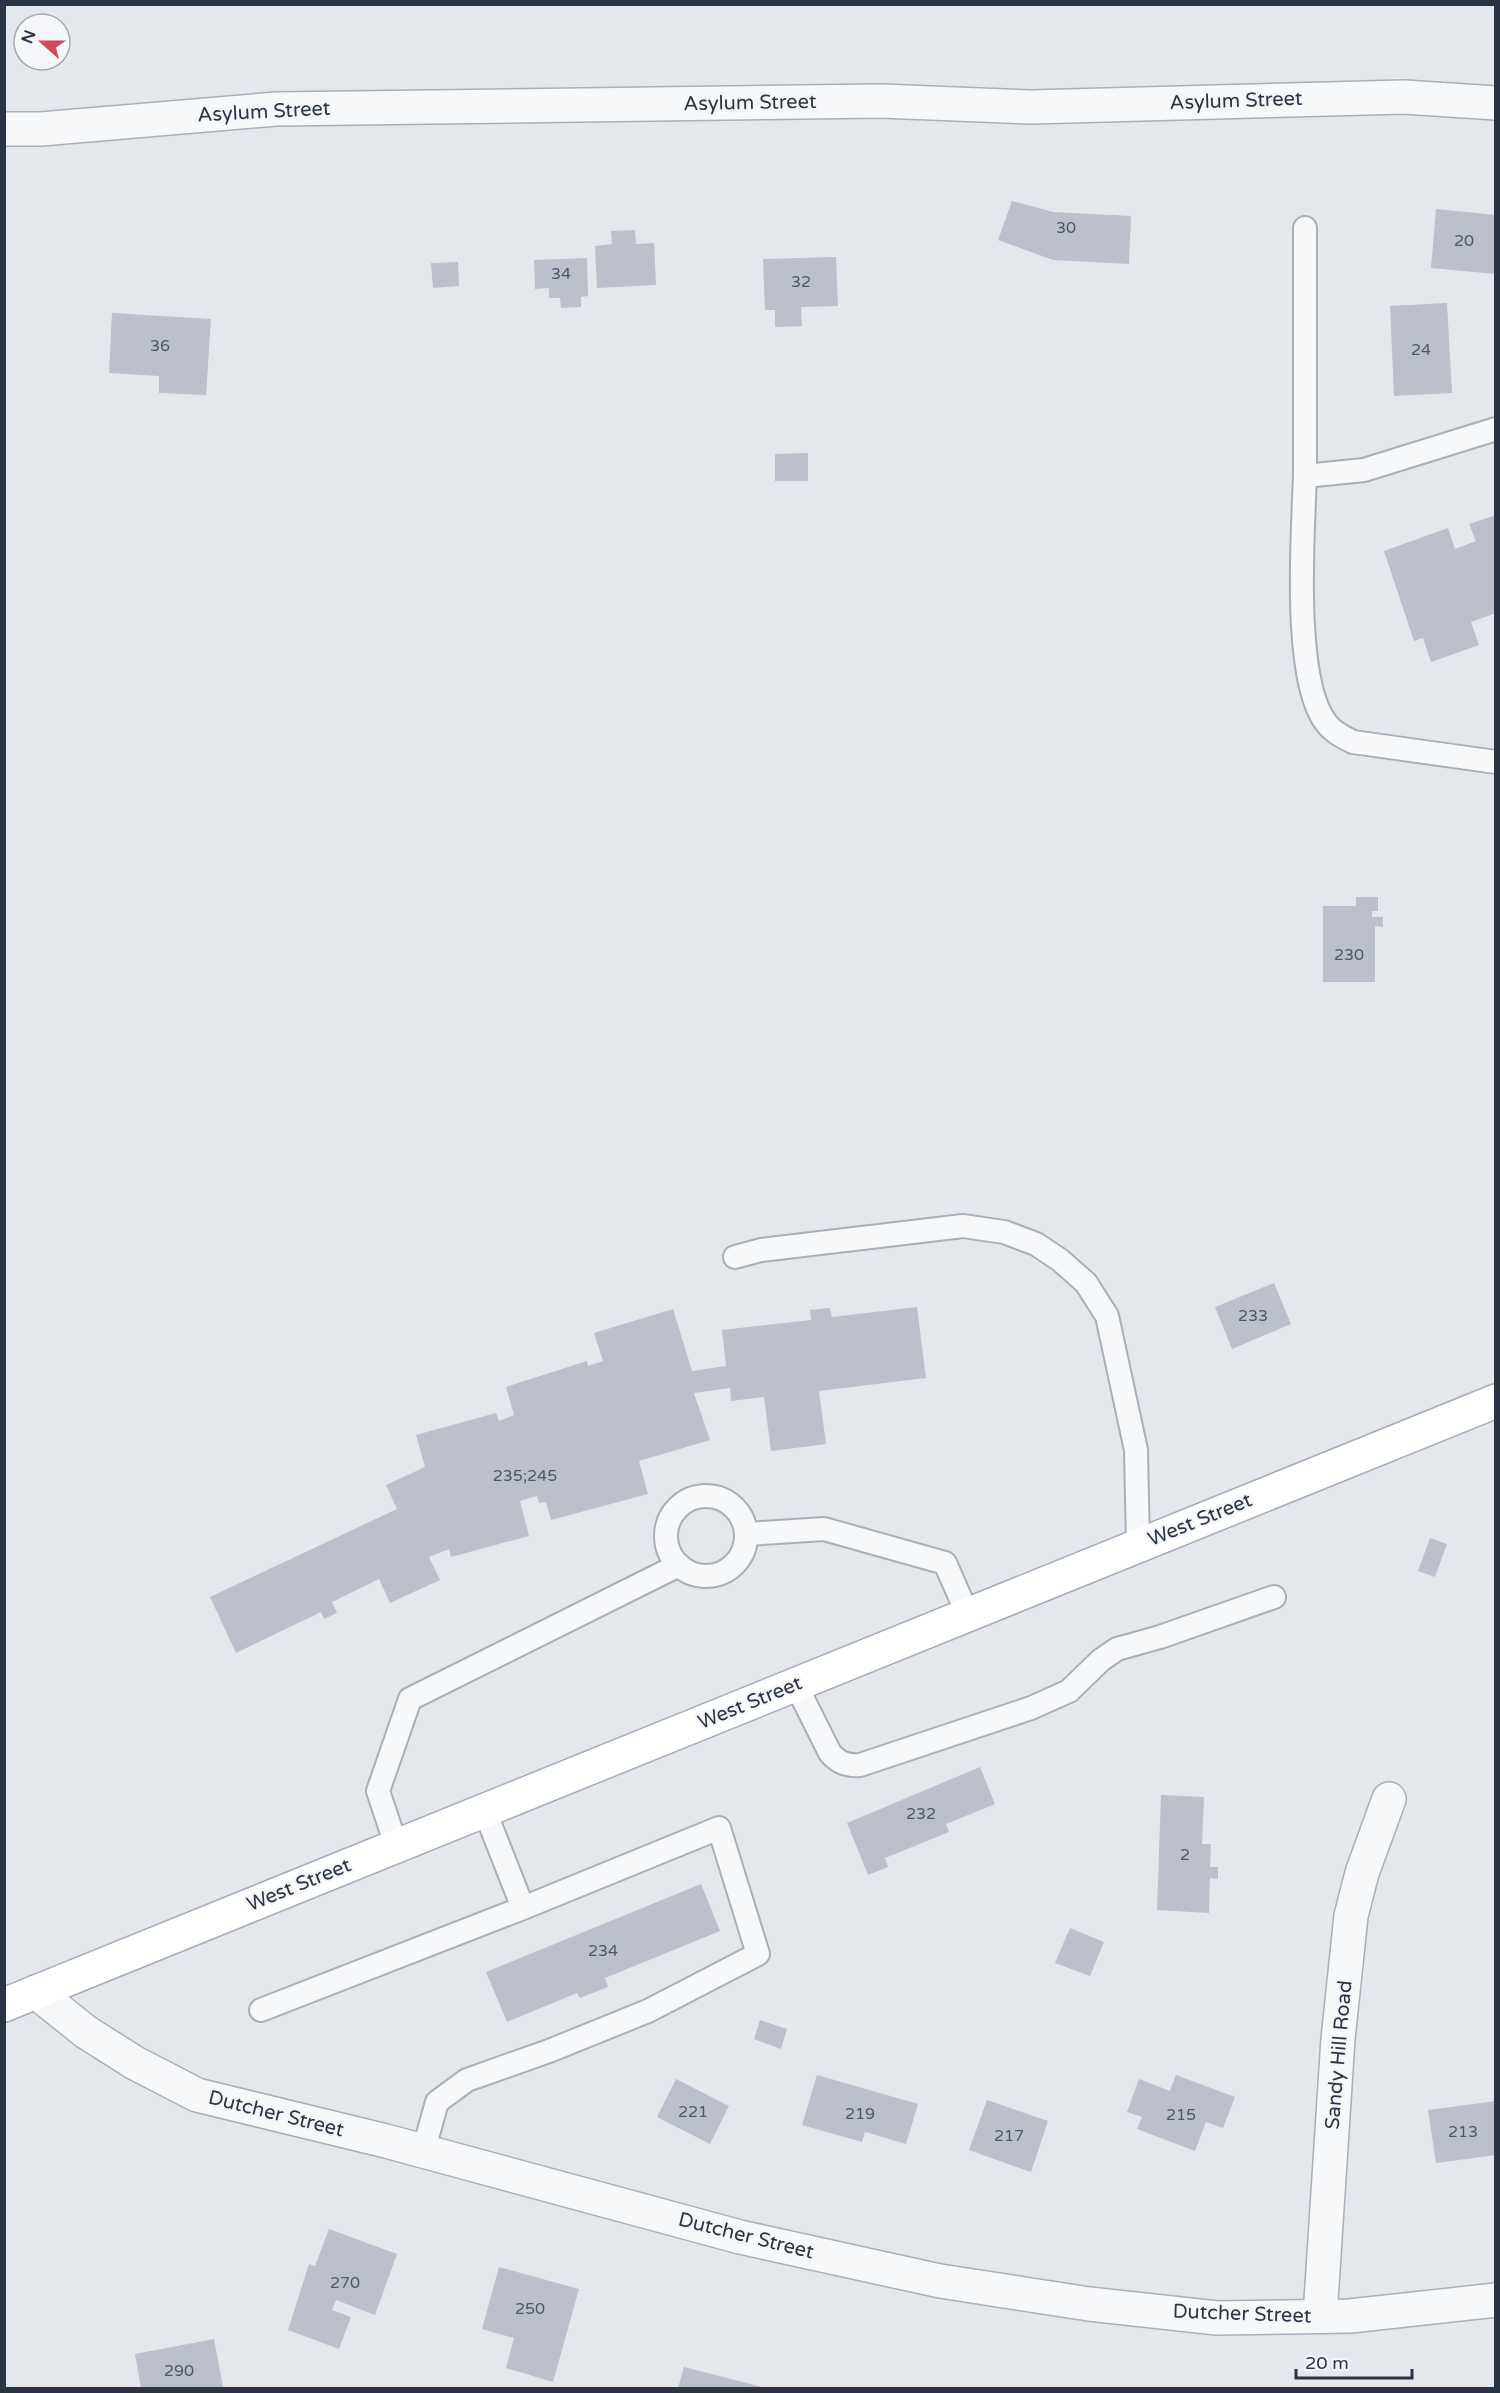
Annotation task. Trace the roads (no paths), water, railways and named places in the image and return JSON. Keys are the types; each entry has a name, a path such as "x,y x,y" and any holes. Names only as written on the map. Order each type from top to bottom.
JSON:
{"main road":[{"name":"West Street","path":"4,2005 1496,1401"}],"street":[{"name":"Asylum Street","path":"4,129 41,129 276,109 881,101 1031,107 1404,97 1496,103"},
{"name":"Sandy Hill Road","path":"1320,2316 1338,2039 1351,1916 1362,1873 1389,1799"},
{"name":"Dutcher Street","path":"36,1992 86,2032 135,2063 197,2095 740,2236 940,2281 1089,2304 1217,2318 1350,2316 1496,2300"}],"lane":[{"path":"1305,228 1305,476 1302,598 1310,686 1326,723 1339,735 1353,742 1496,762"},
{"path":"1305,476 1364,470 1496,429"},
{"path":"735,1257 761,1250 963,1226 1004,1232 1036,1244 1060,1260 1086,1283 1107,1316 1136,1450 1138,1545"},
{"path":"705,1495 720,1498 734,1506 743,1519 747,1534 744,1550 736,1563 723,1573 707,1576 692,1574 679,1565 670,1553 666,1537 669,1522 677,1508 690,1499 705,1495"},
{"path":"747,1534 824,1529 945,1563 968,1615"},
{"path":"396,1845 378,1791 410,1699 679,1565"},
{"path":"796,1685 830,1753 836,1760 845,1764 860,1765 1031,1708 1069,1691 1101,1660 1117,1649 1160,1637 1274,1597"},
{"path":"484,1809 523,1908"},
{"path":"261,2010 523,1908 719,1827 759,1954 648,2011 549,2051 467,2080 436,2102 423,2152"}]}
